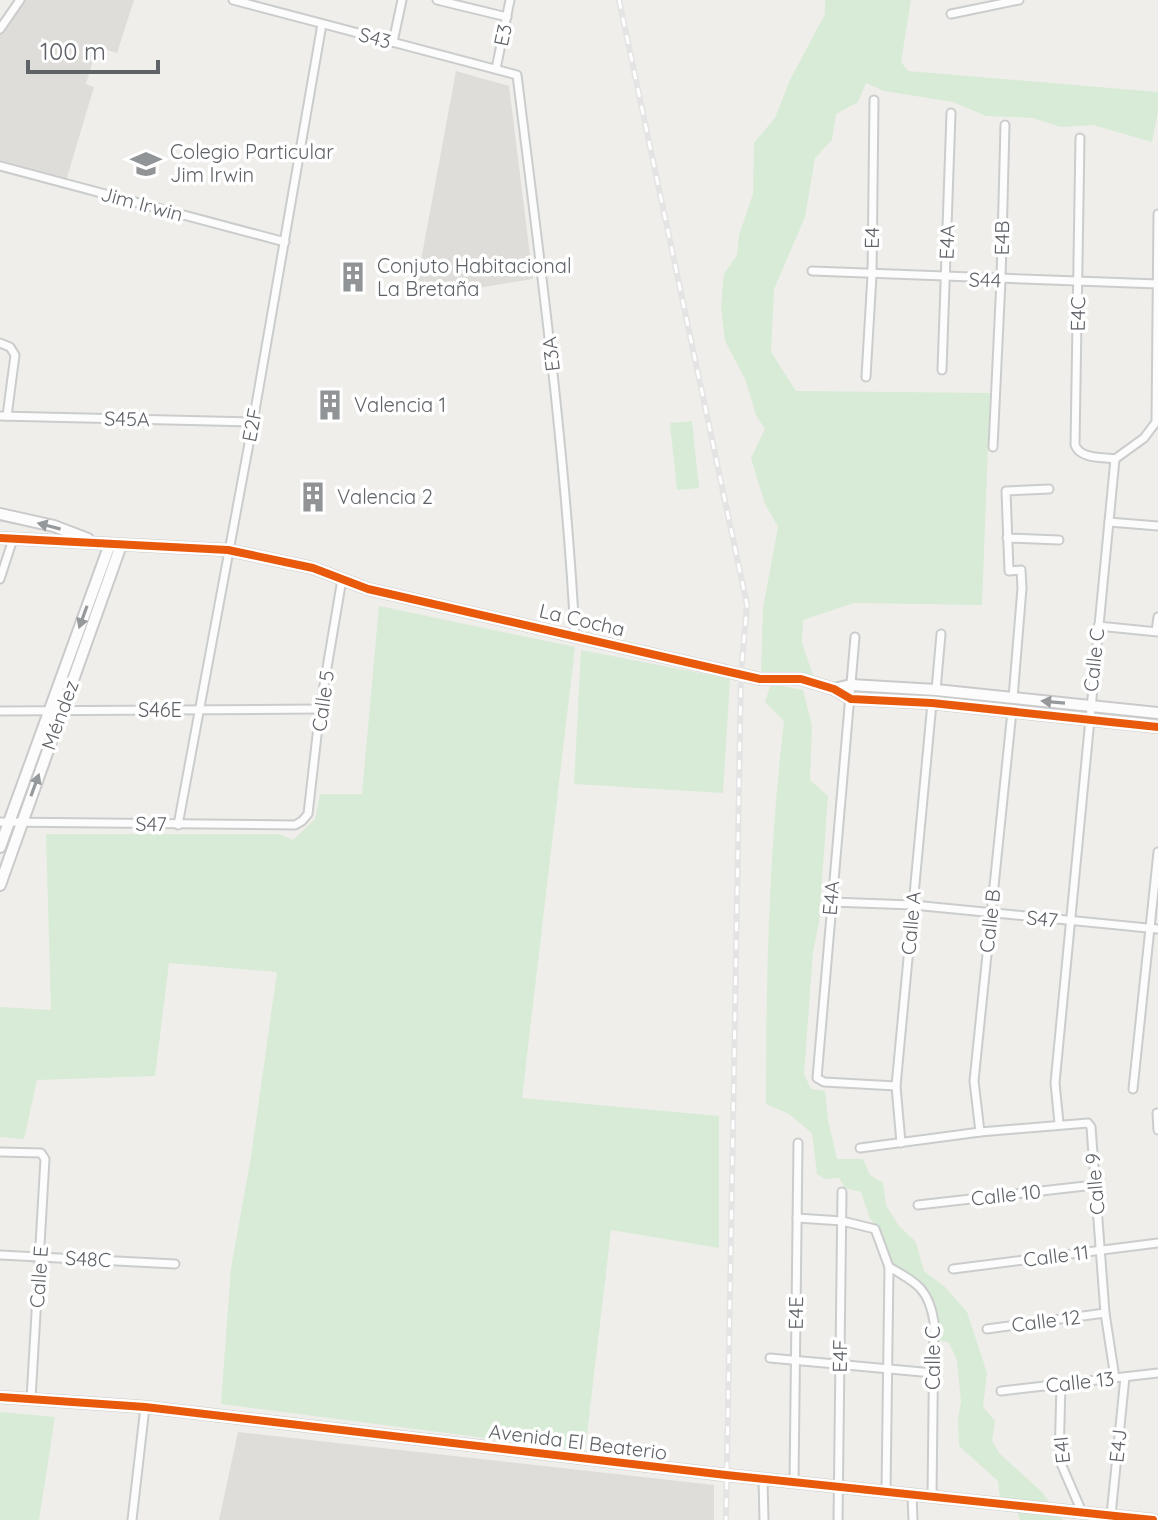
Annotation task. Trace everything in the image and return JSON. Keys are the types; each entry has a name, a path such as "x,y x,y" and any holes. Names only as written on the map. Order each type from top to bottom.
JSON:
{"street":[{"path":"0,29 20,0"},
{"path":"393,42 402,0"},
{"path":"437,0 507,17"},
{"name":"E3","path":"496,69 510,0"},
{"path":"951,14 1019,0"},
{"name":"S43","path":"238,1 517,75"},
{"name":"E2F","path":"178,825 253,422 322,24"},
{"name":"E3A","path":"517,75 560,431 575,635"},
{"name":"E4","path":"866,377 872,275 874,100"},
{"name":"E4A","path":"942,370 951,113"},
{"name":"E4B","path":"993,447 1005,125"},
{"name":"E4C","path":"1080,138 1075,445 1082,454 1115,459"},
{"name":"Jim Irwin","path":"0,166 285,242"},
{"path":"1115,459 1144,438 1156,422 1158,214"},
{"name":"S44","path":"812,271 1158,284"},
{"path":"0,343 10,347 15,355 4,416"},
{"name":"S45A","path":"4,416 253,422"},
{"name":"Calle C","path":"1059,1123 1055,1083 1115,459"},
{"path":"1013,698 1022,588 1021,570 1009,571 1006,491 1049,489"},
{"name":"La Cocha","path":"0,514 54,526 97,543"},
{"path":"1109,522 1158,526"},
{"name":"La Cocha","path":"0,538 228,550 313,568 368,589 769,680 786,677 834,689 851,699 932,703 1158,727"},
{"path":"1007,538 1059,540"},
{"path":"0,579 13,539"},
{"name":"Méndez","path":"0,847 4,822 115,544"},
{"name":"Méndez","path":"0,885 62,710 115,544"},
{"name":"Calle 5","path":"302,821 308,814 320,709 342,579"},
{"path":"1098,626 1157,632 1158,617"},
{"path":"936,690 941,634"},
{"name":"E4A","path":"855,637 817,1078 824,1082 896,1086"},
{"name":"La Cocha","path":"834,689 851,685 936,690 1158,713"},
{"name":"Calle A","path":"901,1143 896,1086 932,703"},
{"name":"S46E","path":"0,711 320,709"},
{"name":"Calle B","path":"980,1132 974,1081 1012,711"},
{"name":"S47","path":"4,822 295,825 302,821"},
{"path":"1133,1089 1154,929 1158,852"},
{"name":"S47","path":"831,902 913,905 1154,929"},
{"path":"1157,1113 1158,1130"},
{"name":"Calle 9","path":"860,1148 1059,1123 1088,1123 1091,1127 1105,1313 1115,1378"},
{"name":"E4E","path":"794,1483 798,1143"},
{"name":"Calle E","path":"0,1152 44,1155 31,1399"},
{"name":"Calle 10","path":"918,1205 1094,1185"},
{"name":"E4F","path":"838,1520 842,1192"},
{"path":"797,1218 842,1221 875,1229 889,1267 886,1492"},
{"name":"Calle 11","path":"953,1269 1158,1243"},
{"name":"S48C","path":"0,1255 175,1264"},
{"name":"Calle C","path":"889,1267 917,1283 931,1305 934,1322 932,1497"},
{"name":"Calle 12","path":"987,1329 1105,1313"},
{"path":"770,1358 933,1373"},
{"name":"Calle 13","path":"1001,1391 1158,1373"},
{"name":"E4J","path":"1111,1515 1125,1377"},
{"name":"E4I","path":"1061,1384 1059,1459 1082,1512"},
{"name":"Avenida El Beaterio","path":"0,1397 145,1407 794,1483 1153,1520"},
{"path":"132,1520 145,1407"},
{"path":"763,1479 764,1520"},
{"path":"912,1495 913,1520"}],"shaded area":[{"path":"20,0 134,0 117,53 97,47 86,84 94,87 65,184 0,166 0,29"},
{"path":"456,71 509,86 533,279 414,298"},
{"path":"238,1432 714,1485 714,1520 219,1520"}],"green space":[{"path":"825,0 911,0 901,62 908,71 1158,92 1158,111 1152,142 1093,125 1061,127 1033,118 986,116 953,102 884,91 866,83 858,102 836,114 832,140 815,158 805,217 774,289 771,352 796,391 990,393 982,605 854,603 803,620 802,643 813,675 761,673 763,608 778,527 765,504 751,458 765,429 756,415 745,379 725,341 721,307 724,274 737,255 739,235 753,194 754,143 775,118 790,80 825,14"},
{"path":"692,421 699,488 677,490 670,423"},
{"path":"379,606 575,647 522,1098 719,1116 719,1248 611,1230 585,1451 221,1404 231,1268 251,1157 277,972 169,963 155,1076 37,1080 24,1139 0,1137 0,1007 51,1010 46,834 279,834 293,840 315,819 320,794 362,794"},
{"path":"581,650 730,679 723,793 574,784"},
{"path":"771,684 803,690 812,726 810,780 828,796 804,1074 811,1089 825,1091 837,1159 863,1159 870,1175 883,1183 886,1205 899,1226 916,1242 924,1271 945,1287 967,1312 987,1373 983,1407 995,1421 992,1441 1000,1454 1042,1492 1063,1520 1020,1520 1013,1499 1000,1497 998,1481 959,1446 961,1402 957,1360 949,1343 940,1340 935,1303 920,1281 891,1262 881,1231 870,1219 861,1192 845,1188 839,1178 825,1179 817,1174 812,1133 789,1114 766,1104 769,912 784,721 765,702"},
{"path":"0,1412 55,1417 39,1520 0,1520"}],"railway":[{"path":"619,0 747,605 741,673 726,1520"}],"cycle path":[{"path":"0,538 228,550 313,568 368,589 760,679 801,679 834,689 851,699 932,703 1158,727"},
{"path":"0,1397 145,1407 726,1475 1153,1520"}],"place":[{"name":"Colegio Particular Jim Irwin","path":"146,164"},
{"name":"Conjuto Habitacional La Bretaña","path":"353,277"},
{"name":"Valencia 1","path":"330,405"},
{"name":"Valencia 2","path":"313,497"}]}
